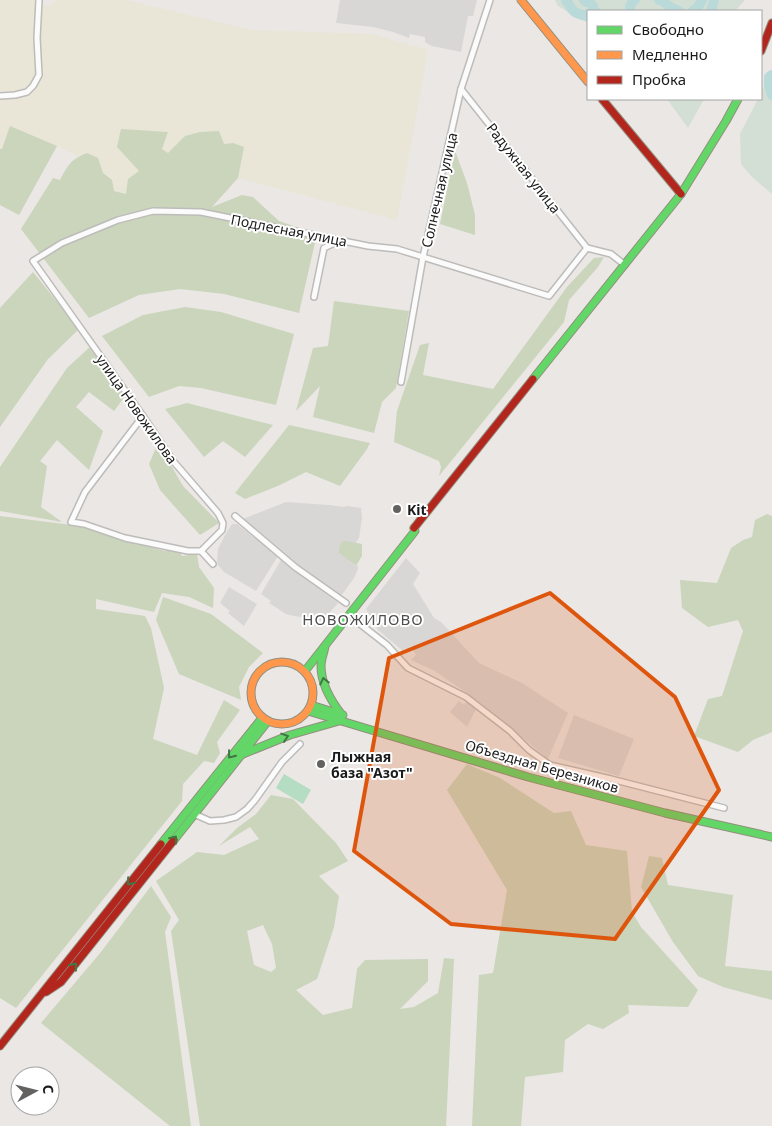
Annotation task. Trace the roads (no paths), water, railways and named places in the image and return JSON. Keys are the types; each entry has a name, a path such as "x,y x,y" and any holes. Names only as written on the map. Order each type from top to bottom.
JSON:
{"main road":[{"path":"521,0 587,81"},
{"path":"762,48 772,23"},
{"path":"603,100 681,194"},
{"path":"303,669 681,194 737,100"},
{"path":"303,669 326,644 415,531 414,528"},
{"path":"240,756 274,740 341,718 324,685 321,665 326,644"},
{"path":"277,662 287,662 303,669 313,685 314,695 310,708 298,720 288,724 278,724 265,719 254,706 251,696 256,676 263,668 277,662"},
{"name":"Объездная Березников","path":"310,708 546,782 665,813 772,837"},
{"name":"Объездная Березников","path":"341,718 520,770 681,812 772,832"},
{"path":"37,998 62,982 240,756 265,719"},
{"path":"0,1046 246,737 265,719"}],"street":[{"path":"0,96 15,96 27,92 39,75 37,38 39,0"},
{"name":"Солнечная улица","path":"401,382 424,257 462,89 490,0"},
{"name":"Радужная улица","path":"462,89 586,248"},
{"name":"Подлесная улица","path":"33,261 62,243 118,220 153,212 201,212 368,246 397,249 549,296 586,248"},
{"path":"314,298 324,248 341,240"},
{"path":"586,248 611,254 625,265"},
{"name":"улица Новожилова","path":"33,261 174,462 218,513 223,524 222,530 201,551"},
{"path":"143,416 85,492 72,522 84,524 125,538 188,551 201,551 213,564"},
{"path":"235,516 295,567 346,603"},
{"path":"351,617 387,645 408,668 466,697 510,731 529,750 550,765 724,808"},
{"path":"194,814 210,821 236,817 247,809 282,762 300,744"}],"waterway":[{"path":"566,0 574,12 587,16"},
{"path":"584,0 589,2 594,10"},
{"path":"630,10 630,6 635,0"},
{"path":"659,0 677,10"},
{"path":"694,10 702,0"},
{"path":"711,10 714,0"},
{"path":"772,75 769,77 772,95"}],"place":[{"name":"Kit","path":"397,509"},
{"name":"Лыжная база \"Азот\"","path":"321,764"}],"district":[{"name":"НОВОЖИЛОВО","path":"363,619"}]}
